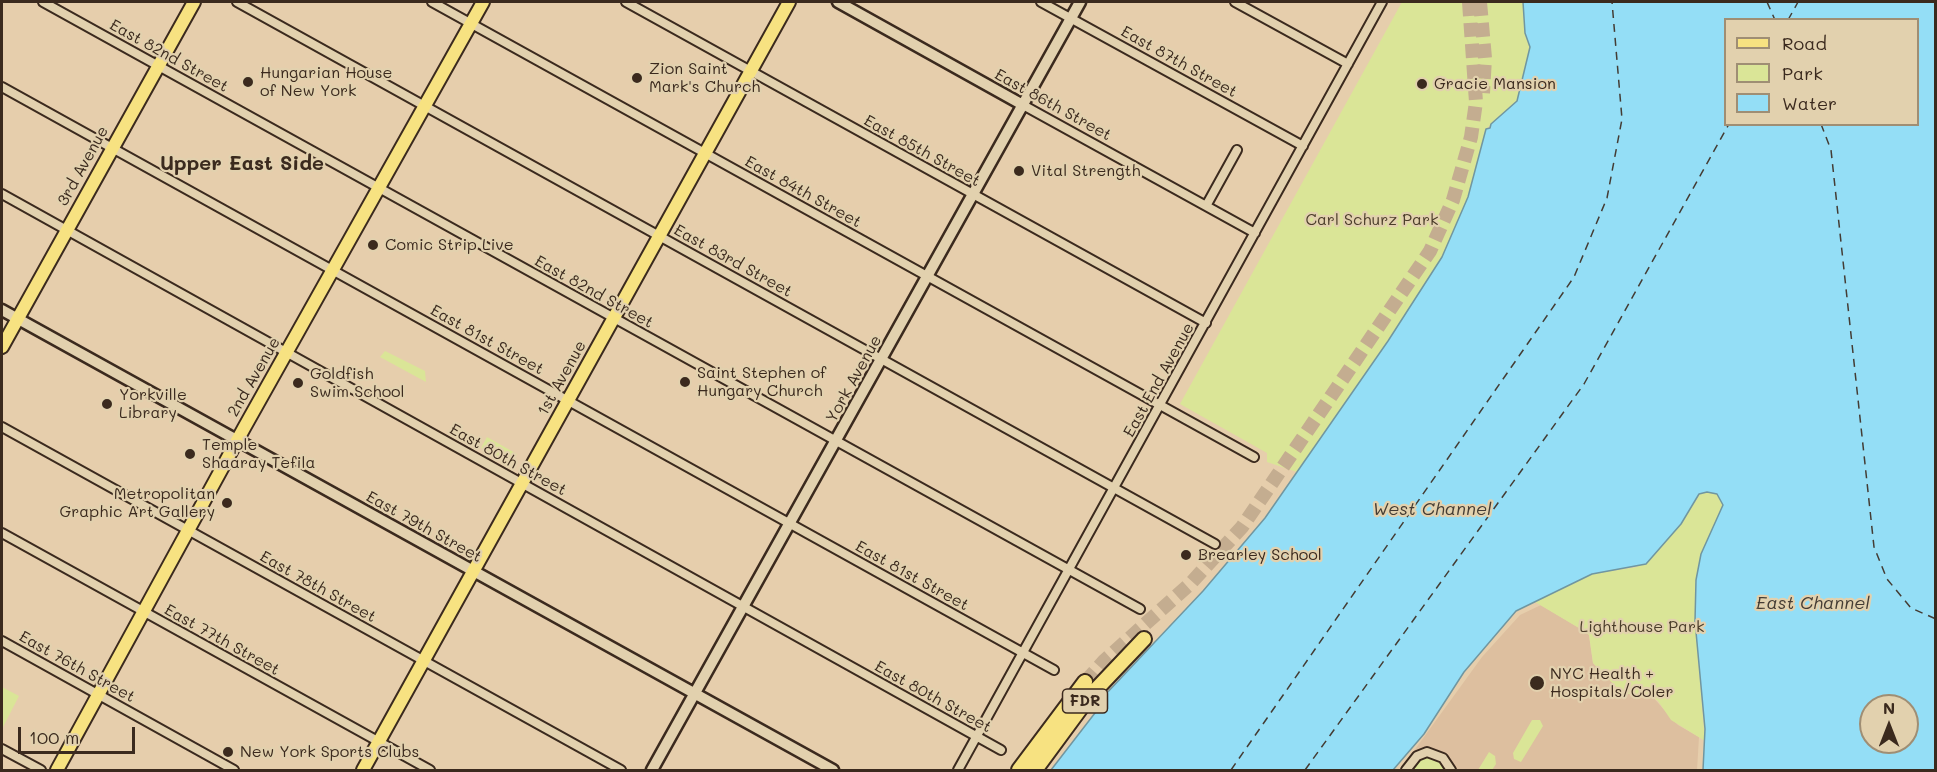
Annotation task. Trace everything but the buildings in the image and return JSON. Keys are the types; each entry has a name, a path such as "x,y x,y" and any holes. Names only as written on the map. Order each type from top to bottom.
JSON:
{"highway":[{"name":"FDR","path":"1035,771 1088,698 1144,639"},
{"name":"FDR","path":"1019,771 1057,716 1085,682"}],"main road":[{"name":"3rd Avenue","path":"2,347 194,2"},
{"name":"2nd Avenue","path":"57,771 97,693 187,530 483,2"},
{"name":"1st Avenue","path":"363,771 789,2"},
{"name":"East 86th Street","path":"838,2 1023,105"},
{"name":"York Avenue","path":"652,771 1080,2"},
{"name":"East 79th Street","path":"2,310 833,771"}],"street":[{"name":"East 82nd Street","path":"43,2 1140,609"},
{"name":"East 83rd Street","path":"237,2 1215,544"},
{"name":"East 84th Street","path":"432,2 1254,457"},
{"name":"East 85th Street","path":"626,2 1206,323"},
{"name":"East 87th Street","path":"1041,2 1304,146"},
{"path":"1235,2 1348,64"},
{"name":"East End Avenue","path":"958,771 1382,2"},
{"name":"East 81st Street","path":"2,87 1054,670"},
{"name":"East 86th Street","path":"1023,105 1255,233"},
{"path":"1206,206 1237,150"},
{"name":"East 80th Street","path":"2,194 1001,750"},
{"name":"East 78th Street","path":"2,427 621,771"},
{"name":"East 77th Street","path":"2,533 430,771"},
{"name":"East 76th Street","path":"2,641 234,771"},
{"path":"2,749 41,771"},
{"path":"1406,771 1417,756 1427,752 1443,758 1451,771"}],"shaded area":[{"name":"NYC Health + Hospitals/Coler","path":"1541,605 1589,635 1593,663 1623,694 1650,694 1678,725 1699,737 1697,770 1400,770 1482,657 1520,615"}],"green space":[{"name":"Carl Schurz Park","path":"1402,2 1523,2 1525,33 1530,47 1517,101 1486,129 1468,197 1442,257 1388,341 1297,472 1267,462 1267,453 1180,404"},
{"path":"385,351 425,371 426,382 380,357"},
{"path":"487,437 517,454 511,464 481,448"},
{"name":"Lighthouse Park","path":"1707,492 1717,494 1723,505 1723,511 1711,532 1696,580 1695,621 1705,741 1671,720 1658,701 1650,694 1623,694 1593,663 1589,635 1535,602 1592,574 1637,567 1681,524 1700,494"},
{"path":"2,687 19,696 2,729"},
{"path":"1532,720 1540,720 1543,726 1521,762 1514,759 1513,753"},
{"path":"1489,752 1495,756 1496,764 1492,770 1478,770"},
{"path":"1429,757 1442,762 1447,770 1411,770 1422,759"}],"water":[{"path":"1523,2 1935,2 1935,770 1703,770 1705,729 1695,621 1696,580 1701,554 1723,505 1717,494 1707,492 1699,494 1681,524 1646,564 1592,574 1516,611 1464,672 1424,734 1393,770 1051,770 1105,700 1104,696 1203,591 1265,518 1388,341 1442,257 1468,197 1486,129 1490,128 1491,124 1517,101 1530,47 1525,33"}],"ferry route":[{"path":"1231,770 1574,277 1607,198 1622,119 1612,2"},
{"path":"1767,2 1774,18"},
{"path":"1789,18 1798,2"},
{"path":"1305,770 1584,384 1728,126"},
{"path":"1822,126 1831,150 1874,547 1887,579 1911,608 1936,619"}],"tunnel":[{"path":"1085,682 1104,661 1191,583 1242,527 1430,251 1453,200 1471,137 1476,102 1469,2"},
{"path":"1480,2 1485,58 1483,93"}],"place":[{"name":"Zion Saint Mark's Church","path":"637,78"},
{"name":"Hungarian House of New York","path":"248,82"},
{"name":"Gracie Mansion","path":"1422,84"},
{"name":"Vital Strength","path":"1019,171"},
{"name":"Comic Strip Live","path":"373,245"},
{"name":"Saint Stephen of Hungary Church","path":"685,382"},
{"name":"Goldfish Swim School","path":"298,383"},
{"name":"Yorkville Library","path":"107,404"},
{"name":"Temple Shaaray Tefila","path":"190,454"},
{"name":"Metropolitan Graphic Art Gallery","path":"227,503"},
{"name":"Brearley School","path":"1186,555"},
{"name":"NYC Health + Hospitals/Coler","path":"1537,683"},
{"name":"New York Sports Clubs","path":"228,752"}],"district":[{"name":"Upper East Side","path":"242,164"}],"water label":[{"name":"West Channel","path":"1432,509"},
{"name":"East Channel","path":"1813,603"}]}
